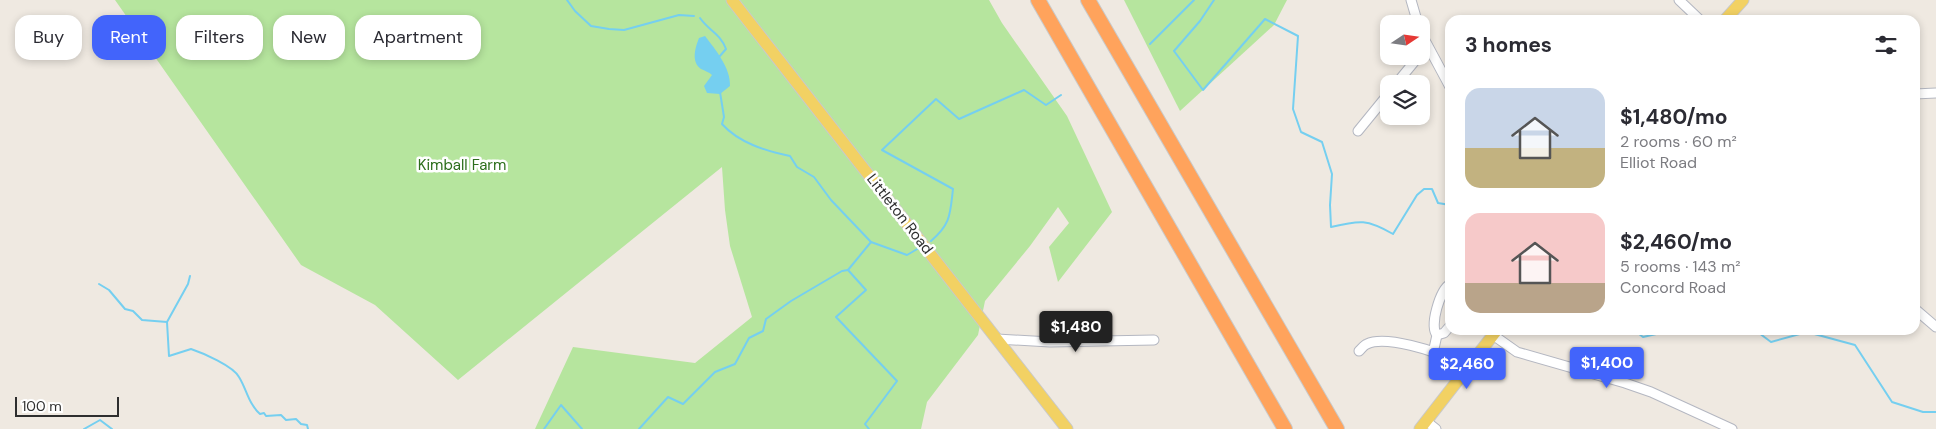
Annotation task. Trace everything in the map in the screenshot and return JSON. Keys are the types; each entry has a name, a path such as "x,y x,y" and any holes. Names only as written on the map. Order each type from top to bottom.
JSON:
{"highway":[{"path":"1038,0 1285,429"},
{"path":"1088,0 1336,429"}],"main road":[{"name":"Littleton Road","path":"732,0 1067,429"},
{"path":"1730,15 1743,0"},
{"path":"1423,425 1493,335"}],"street":[{"path":"1410,0 1415,15"},
{"path":"1679,0 1695,15"},
{"path":"1430,50 1445,78"},
{"path":"1403,75 1411,65"},
{"path":"1920,94 1936,93"},
{"path":"1358,131 1380,104"},
{"path":"1433,353 1437,335 1434,330 1434,323 1445,290"},
{"path":"1920,313 1936,327"},
{"path":"1437,335 1445,332"},
{"path":"1498,335 1517,352 1651,392 1732,429"},
{"path":"997,339 1050,342 1154,340"},
{"path":"1359,352 1368,343 1395,343 1433,353 1454,361 1466,370"},
{"path":"1423,425 1436,429"}],"green space":[{"name":"Kimball Farm","path":"115,0 989,0 1002,23 1067,116 1112,212 1058,282 1049,247 1069,223 1058,207 1030,246 985,301 978,335 927,402 921,429 535,429 573,347 695,363 752,317 730,246 722,167 458,380 375,305 301,265 157,60 166,60 166,15 126,15"},
{"path":"1124,0 1287,0 1274,25 1180,111"}],"water":[{"path":"705,36 722,59 730,79 730,86 720,94 707,93 704,86 712,75 701,69 696,63 695,50 699,38"}],"waterway":[{"path":"567,0 575,11 591,26 609,29 624,30 679,15 694,16"},
{"path":"1150,44 1194,0"},
{"path":"1214,0 1200,21 1174,51 1203,90 1265,19 1298,36 1293,109 1301,132 1322,142 1332,174 1331,227 1363,222 1370,223 1393,234 1417,195 1424,189 1432,189 1438,203 1445,204"},
{"path":"700,18 724,44 726,49 719,57"},
{"path":"931,241 946,224 953,189 882,150 936,99 959,119 1024,90 1046,105 1061,95"},
{"path":"720,92 724,117 722,124 729,131 762,149 790,156 797,167 814,177 831,200 871,242"},
{"path":"869,429 865,424 897,381 836,317 866,290 848,270 871,242 907,255 919,248"},
{"path":"639,429 668,397 683,404 715,372 735,364 749,338 763,331 766,319 791,301 842,271 848,270"},
{"path":"190,276 188,284 167,322 169,356 191,349 217,360 236,373 260,414 264,413 266,416 281,415 286,420 296,419 301,424 307,425 308,429"},
{"path":"99,284 109,290 125,309 133,311 142,320 167,322"},
{"path":"1640,335 1643,337 1652,335"},
{"path":"1762,335 1771,342 1796,335"},
{"path":"1818,335 1855,345 1892,402 1923,412 1936,412"},
{"path":"544,429 561,405 582,429"},
{"path":"84,429 100,420 112,429"}]}
